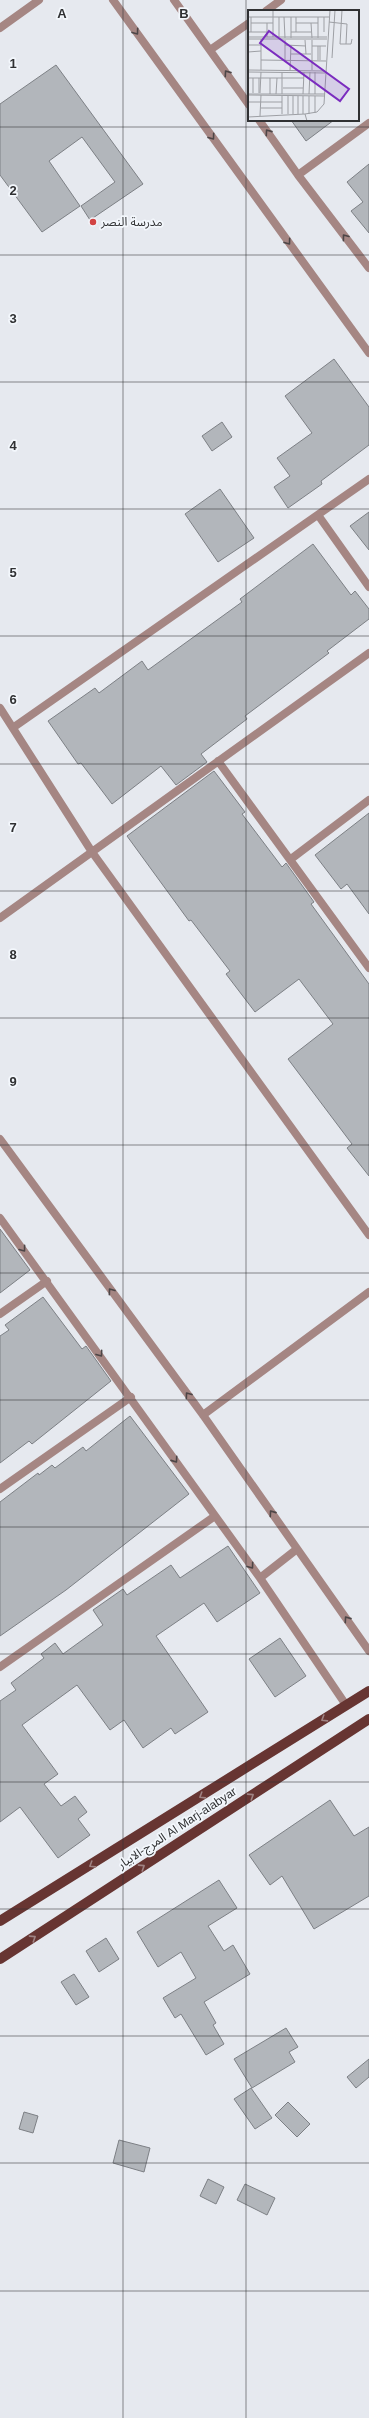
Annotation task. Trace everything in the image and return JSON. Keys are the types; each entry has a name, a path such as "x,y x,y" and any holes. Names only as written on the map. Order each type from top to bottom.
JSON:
{"main road":[{"name":"المرج-الابيار Al Marj-alabyar","path":"0,1921 369,1691"},
{"name":"المرج-الابيار Al Marj-alabyar","path":"0,1959 369,1719"}],"street":[{"path":"0,28 39,0"},
{"path":"113,0 369,353"},
{"path":"174,0 248,104"},
{"path":"267,10 281,0"},
{"path":"210,50 248,24"},
{"path":"260,121 298,175 369,268"},
{"path":"298,175 369,123"},
{"path":"14,727 369,479"},
{"path":"318,515 369,587"},
{"path":"0,918 369,653"},
{"path":"0,708 14,727 92,852 369,1235"},
{"path":"218,761 291,858 369,968"},
{"path":"291,858 369,800"},
{"path":"0,1139 203,1415 369,1651"},
{"path":"0,1218 131,1397 260,1578 346,1705"},
{"path":"0,1314 47,1281"},
{"path":"203,1415 369,1292"},
{"path":"0,1489 131,1397"},
{"path":"0,1667 215,1516"},
{"path":"260,1578 297,1549"}],"building":[{"path":"56,65 143,184 90,220 81,206 115,182 82,137 49,161 80,206 42,232 0,175 0,104"},
{"path":"292,121 333,121 306,141"},
{"path":"369,164 369,233 351,211 363,202 347,182"},
{"path":"334,359 369,407 369,445 321,481 322,484 288,508 274,487 290,476 277,458 312,433 285,396"},
{"path":"222,422 232,437 212,451 202,436"},
{"path":"220,489 254,538 218,562 185,514"},
{"path":"369,512 369,550 350,526"},
{"path":"313,544 351,595 355,591 369,609 369,619 327,651 329,653 245,716 247,719 201,754 207,762 176,785 161,766 112,804 81,763 78,764 48,721 95,688 99,693 142,661 148,670 242,602 240,599"},
{"path":"214,771 245,812 242,814 282,867 286,863 314,902 311,904 369,984 369,1176 347,1148 352,1144 288,1059 333,1024 299,979 255,1012 226,974 230,971 191,920 189,921 127,836"},
{"path":"369,813 369,914 347,884 341,889 315,855"},
{"path":"0,1229 30,1270 0,1293"},
{"path":"43,1297 82,1349 86,1346 111,1381 32,1444 29,1441 0,1463 0,1336 9,1330 5,1325"},
{"path":"130,1416 189,1494 66,1590 0,1636 0,1502 38,1473 39,1475 52,1465 55,1468 83,1447 86,1451"},
{"path":"228,1546 260,1593 217,1622 204,1603 156,1636 208,1712 175,1734 171,1728 143,1748 124,1720 110,1730 77,1685 22,1725 58,1774 44,1784 61,1806 75,1796 87,1812 78,1819 90,1835 58,1858 20,1807 0,1822 0,1701 16,1690 11,1683 44,1658 41,1654 55,1643 63,1654 103,1625 93,1610 123,1589 127,1595 171,1565 180,1578"},
{"path":"280,1638 306,1676 275,1697 249,1659"},
{"path":"330,1800 354,1836 369,1827 369,1896 314,1929 282,1876 270,1885 249,1855"},
{"path":"219,1880 237,1908 208,1926 224,1951 233,1945 250,1974 204,2002 216,2023 213,2025 224,2044 206,2055 181,2014 175,2018 163,1998 196,1978 181,1952 158,1967 137,1932"},
{"path":"106,1938 119,1959 99,1972 86,1951"},
{"path":"74,1974 89,1997 76,2005 61,1982"},
{"path":"286,2028 298,2047 289,2052 295,2062 252,2088 234,2059"},
{"path":"369,2059 369,2077 356,2088 347,2077"},
{"path":"251,2088 272,2118 255,2129 234,2099"},
{"path":"288,2102 310,2124 297,2137 275,2115"},
{"path":"24,2112 38,2116 33,2133 19,2129"},
{"path":"119,2140 150,2148 144,2172 113,2163"},
{"path":"208,2179 224,2187 216,2204 200,2196"},
{"path":"245,2184 275,2198 267,2215 237,2200"}],"place":[{"name":"مدرسة النصر","path":"93,222"}]}
